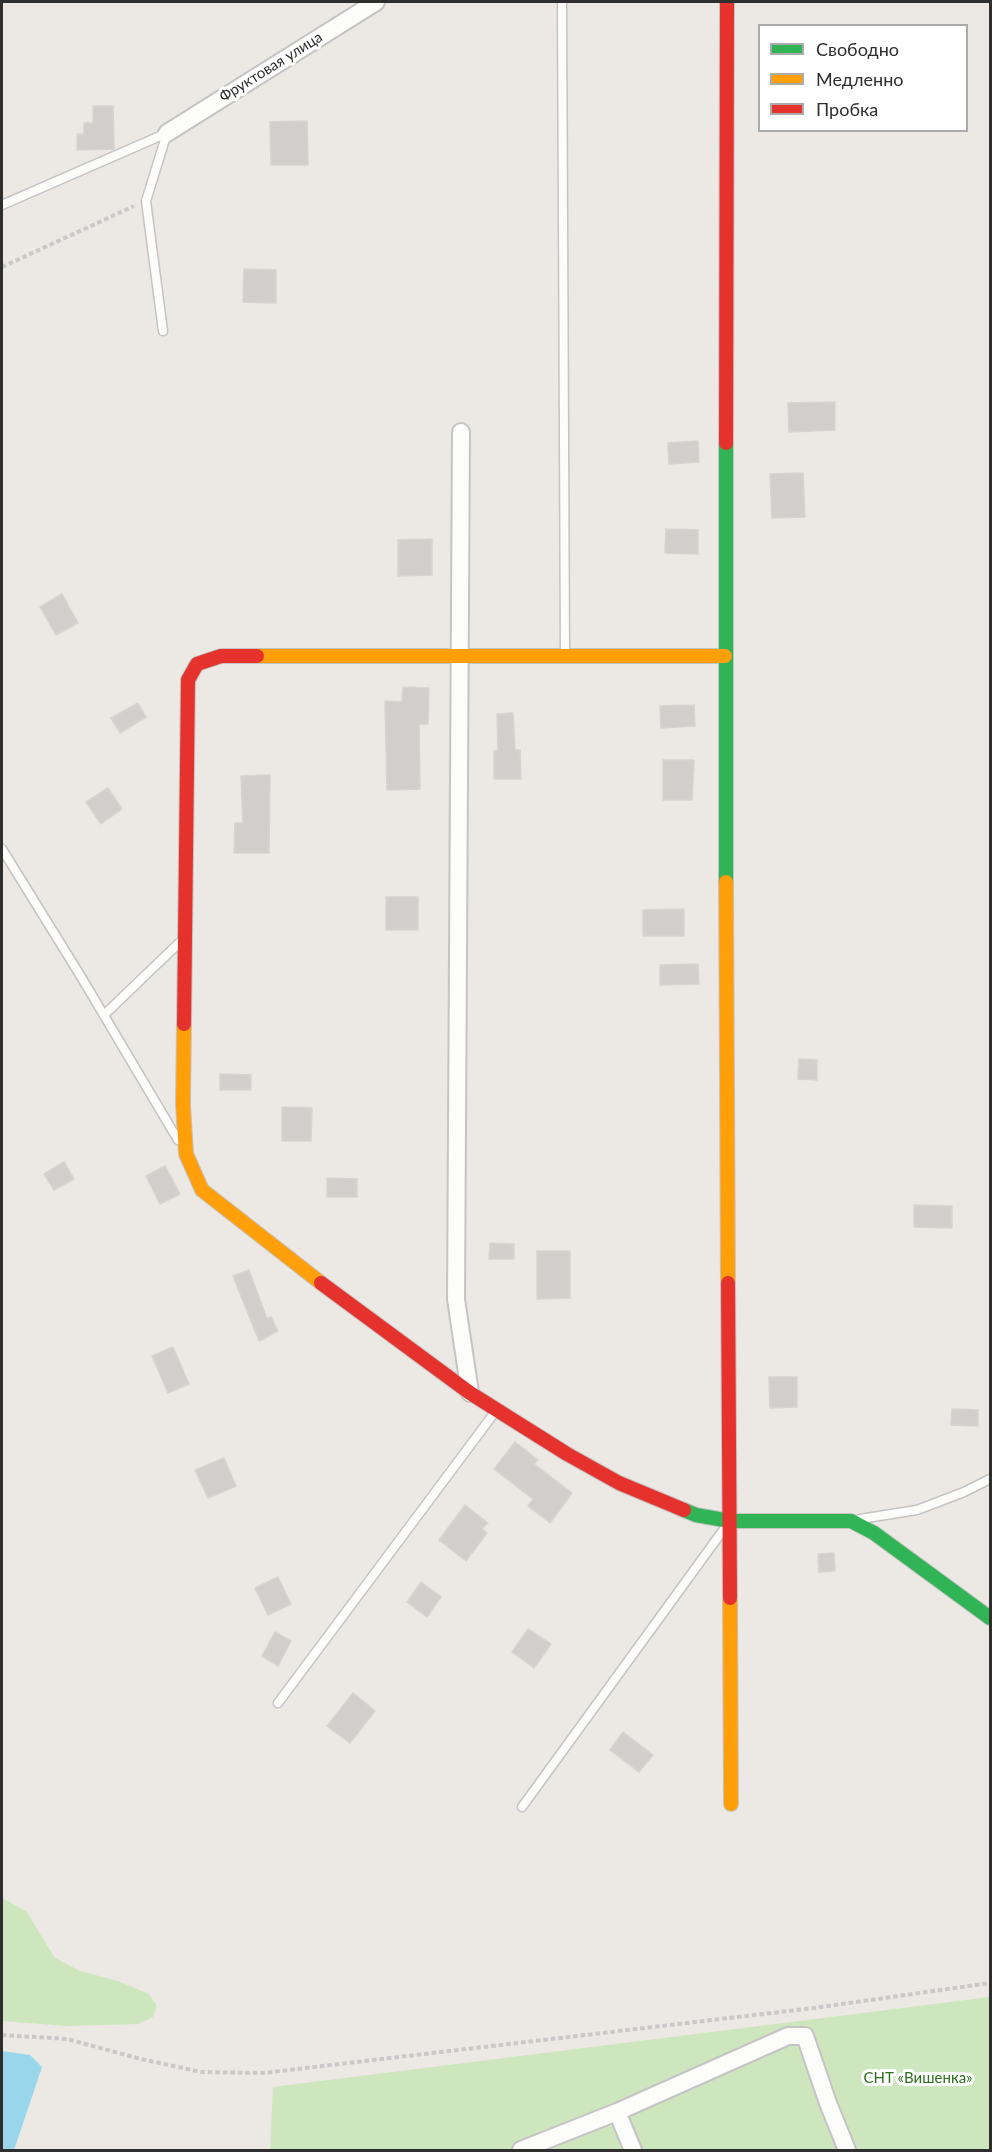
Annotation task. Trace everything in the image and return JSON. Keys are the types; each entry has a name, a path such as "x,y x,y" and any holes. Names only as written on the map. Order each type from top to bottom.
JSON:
{"street":[{"name":"Фруктовая улица","path":"167,133 376,2"},
{"path":"727,2 725,656 731,1804"},
{"path":"461,432 456,1299 470,1393"},
{"path":"725,656 221,656 197,664 188,680 183,1104 186,1154 202,1190 345,1301 470,1393 567,1454 620,1482 696,1515 730,1521 850,1521 874,1533 990,1618"},
{"path":"521,2151 617,2112 788,2036 805,2036 847,2151"},
{"path":"617,2112 633,2151"}],"lane":[{"path":"562,2 565,657"},
{"path":"163,330 146,201 167,133"},
{"path":"2,205 167,133"},
{"path":"2,849 186,1154"},
{"path":"104,1015 184,938"},
{"path":"278,1702 496,1410"},
{"path":"850,1521 917,1509 964,1492 990,1479"},
{"path":"522,1807 730,1521"}],"path":[{"path":"2,267 91,224 146,201"},
{"path":"2,2035 67,2039 201,2072 263,2073 814,2008 990,1983"}],"green space":[{"path":"2,1898 26,1911 55,1958 80,1971 118,1981 149,1994 157,2006 153,2017 138,2024 66,2026 2,2021"},
{"name":"СНТ «Вишенка»","path":"990,1997 990,2150 270,2150 273,2087"}],"water":[{"path":"2,2051 30,2055 42,2067 14,2150 2,2150"}],"building":[{"path":"93,106 113,106 114,149 77,150 77,134 84,134 84,123 93,123"},
{"path":"307,121 308,165 271,165 270,122"},
{"path":"244,269 276,270 276,303 243,302"},
{"path":"835,402 835,430 789,432 788,403"},
{"path":"698,441 699,462 669,464 668,443"},
{"path":"803,473 805,517 772,518 770,474"},
{"path":"666,529 698,530 698,554 665,553"},
{"path":"432,539 432,575 398,576 398,540"},
{"path":"62,594 78,623 56,635 40,607"},
{"path":"403,687 429,688 428,724 419,724 420,789 387,790 385,701 402,702"},
{"path":"138,703 146,717 120,733 111,718"},
{"path":"694,705 695,726 661,728 660,706"},
{"path":"513,713 515,750 520,750 521,779 494,779 494,751 498,751 497,714"},
{"path":"663,760 694,760 692,800 663,800"},
{"path":"270,775 269,853 234,853 235,823 243,823 241,776"},
{"path":"108,788 122,809 101,824 86,802"},
{"path":"386,897 418,897 418,930 386,930"},
{"path":"684,909 684,936 643,936 643,910"},
{"path":"698,964 699,984 660,985 660,965"},
{"path":"799,1059 817,1060 817,1080 798,1079"},
{"path":"220,1074 251,1075 251,1090 220,1090"},
{"path":"282,1107 312,1108 311,1141 282,1141"},
{"path":"64,1162 74,1179 54,1190 44,1174"},
{"path":"165,1166 180,1194 160,1204 146,1176"},
{"path":"327,1178 357,1179 357,1197 327,1197"},
{"path":"914,1205 952,1206 952,1228 914,1227"},
{"path":"490,1243 514,1244 514,1259 489,1259"},
{"path":"537,1251 570,1251 570,1298 537,1299"},
{"path":"249,1270 267,1319 271,1317 278,1331 259,1341 233,1276"},
{"path":"173,1347 189,1384 168,1393 152,1356"},
{"path":"769,1377 797,1377 797,1407 770,1408"},
{"path":"952,1409 978,1410 978,1426 951,1425"},
{"path":"515,1442 538,1460 534,1464 572,1493 550,1523 528,1506 533,1499 494,1469"},
{"path":"224,1458 236,1486 208,1498 195,1470"},
{"path":"465,1505 488,1523 482,1529 487,1533 466,1561 439,1540"},
{"path":"834,1553 835,1571 819,1572 818,1554"},
{"path":"278,1577 291,1604 268,1615 255,1588"},
{"path":"421,1582 441,1597 427,1617 407,1602"},
{"path":"528,1629 551,1644 534,1668 512,1652"},
{"path":"275,1632 291,1641 278,1666 262,1656"},
{"path":"353,1693 375,1711 350,1743 327,1726"},
{"path":"623,1732 653,1755 639,1772 610,1750"}],"traffic: fast":[{"path":"726,443 726,882"},
{"path":"684,1510 696,1515 730,1521 851,1521 874,1533 990,1618"}],"traffic: slow":[{"path":"257,656 725,656"},
{"path":"726,882 728,1283"},
{"path":"184,1024 183,1104 186,1154 202,1190 321,1283"},
{"path":"730,1598 731,1804"}],"traffic: jam":[{"path":"726,443 727,2"},
{"path":"184,1024 188,680 197,664 221,656 257,656"},
{"path":"321,1283 470,1393 567,1454 619,1483 684,1510"},
{"path":"728,1283 730,1598"}]}
